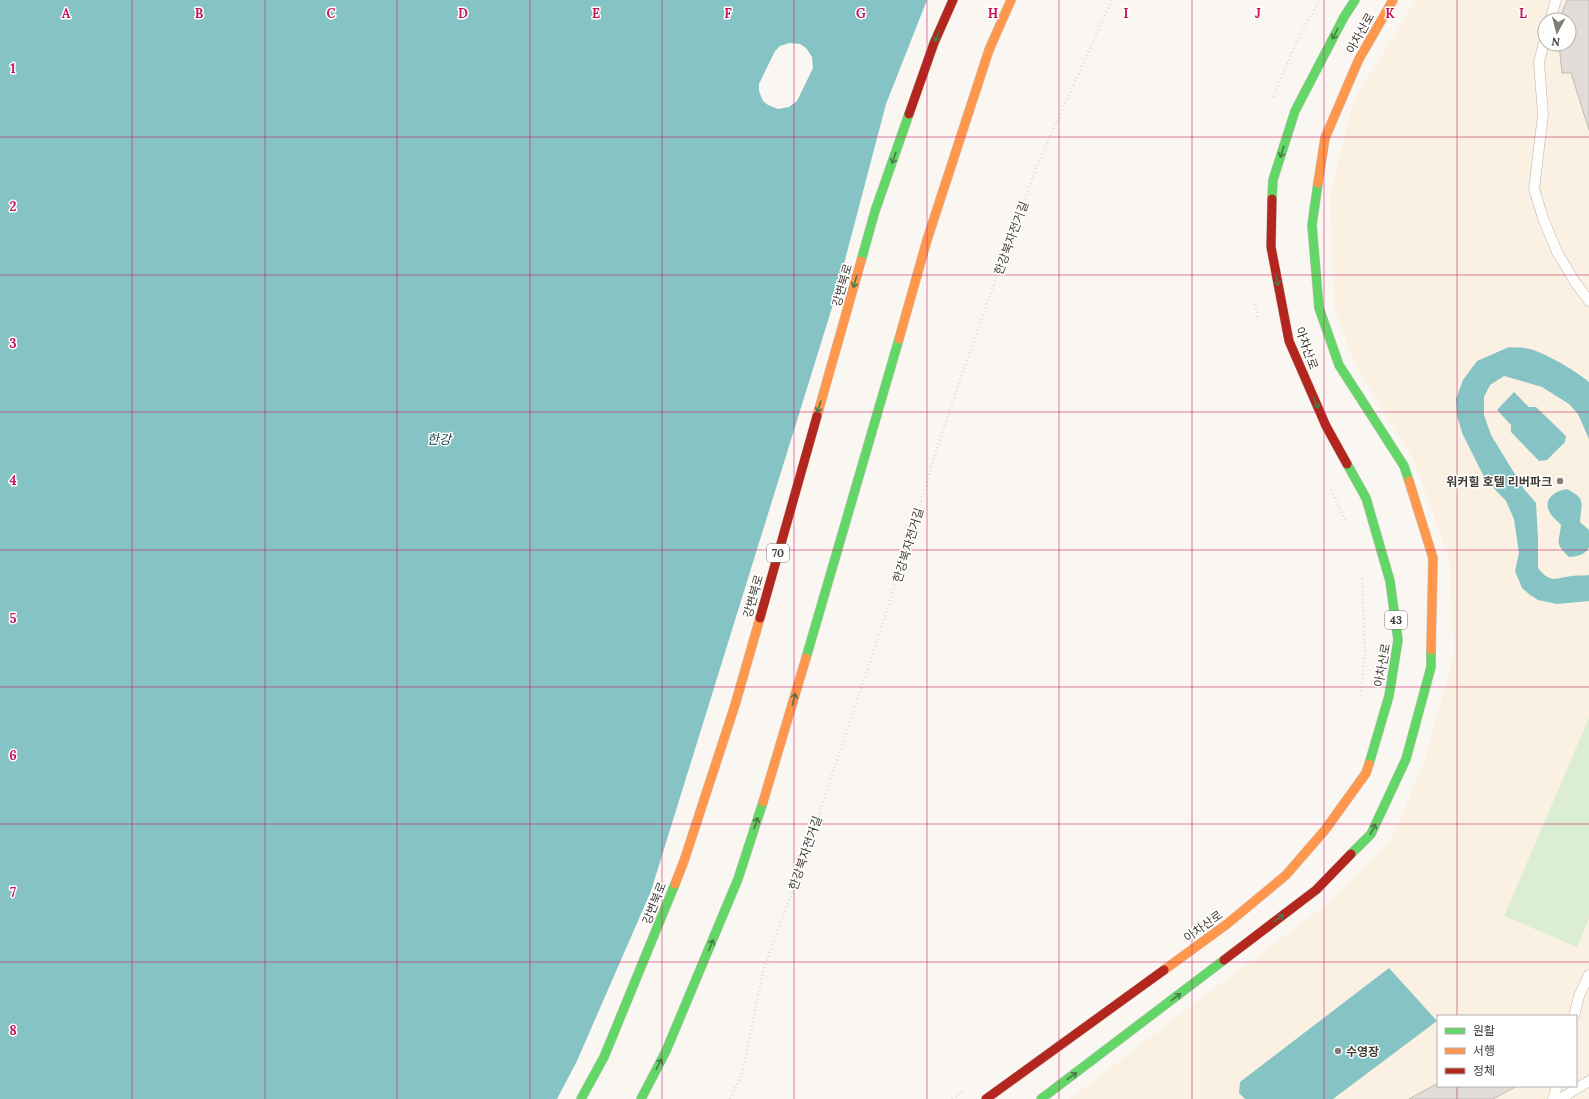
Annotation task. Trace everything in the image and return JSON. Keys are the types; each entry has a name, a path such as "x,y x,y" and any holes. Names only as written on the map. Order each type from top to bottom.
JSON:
{"main road":[{"name":"강변북로","path":"581,1099 604,1057 684,861 735,705 875,211 934,43 953,0"},
{"path":"641,1099 666,1051 738,879 790,715 927,240 989,50 1011,0"},
{"name":"아차산로","path":"986,1099 1227,924 1286,875 1325,830 1366,773 1389,696 1398,640 1390,581 1366,498 1326,426 1289,342 1271,246 1274,180 1295,111 1344,17 1355,0"},
{"name":"아차산로","path":"1041,1099 1316,890 1371,834 1406,759 1431,667 1433,558 1404,466 1339,365 1319,308 1312,225 1325,138 1359,59 1393,0"}],"lane":[{"path":"1552,12 1556,0"},
{"path":"1542,52 1539,62 1543,115 1534,189 1543,218 1557,252 1575,282 1589,301"},
{"path":"1574,1015 1579,996 1589,975"},
{"path":"1560,1099 1589,1082"},
{"path":"1553,1099 1557,1087"}],"path":[{"name":"한강북자전거길","path":"730,1099 742,1074 764,968 803,862 849,726 886,614 941,436 986,306 1037,166 1112,0"},
{"path":"1270,102 1301,32 1320,0"},
{"path":"1254,296 1260,326"},
{"path":"1328,483 1346,526"},
{"path":"1360,706 1365,653 1362,573"},
{"path":"952,1099 964,1090"}],"shaded area":[{"path":"1416,0 1589,0 1589,1099 1069,1099 1330,901 1391,840 1424,762 1454,655 1449,560 1414,460 1355,365 1334,308 1330,194 1353,101"}],"green space":[{"path":"1589,718 1589,918 1577,947 1504,916"}],"water":[{"name":"한강","path":"0,0 1048,0 1019,69 768,830 672,1099 0,1099"},
{"path":"1509,347 1525,348 1541,353 1568,367 1589,382 1589,439 1578,414 1569,404 1542,387 1504,376 1490,385 1484,397 1484,415 1491,435 1524,489 1536,503 1538,568 1546,576 1554,579 1589,575 1589,601 1557,604 1538,600 1522,588 1515,571 1519,553 1514,519 1506,501 1485,479 1463,435 1457,416 1456,399 1463,380 1477,361"},
{"path":"1514,392 1529,407 1536,407 1566,436 1565,442 1547,460 1539,461 1511,432 1511,425 1497,410"},
{"path":"1567,489 1580,499 1582,506 1580,522 1589,530 1589,547 1586,552 1581,555 1569,557 1559,545 1561,525 1550,513 1548,508 1551,496"},
{"name":"수영장","path":"1389,968 1437,1021 1333,1099 1245,1099 1239,1093 1240,1082"}],"pier":[{"path":"927,0 1050,0 1021,70 894,451 833,668 770,831 674,1099 557,1099 577,1061 651,891 835,298 886,104"},
{"path":"790,43 800,44 806,48 812,57 813,68 797,101 789,107 778,109 763,101 759,91 759,84 775,51 780,46"}],"building":[{"path":"1567,0 1589,0 1589,130 1571,73 1562,73 1560,52 1577,52 1577,12 1562,12"},
{"path":"1437,1084 1437,1087 1515,1087 1493,1099 1409,1099"}],"traffic: fast":[{"path":"1272,199 1273,180 1295,111 1344,17 1355,0"},
{"path":"861,261 875,211 909,114"},
{"path":"1318,183 1312,225 1319,308 1339,365 1404,466 1409,481"},
{"path":"806,658 899,339"},
{"path":"1347,464 1366,498 1390,581 1398,640 1389,696 1369,764"},
{"path":"1351,854 1371,834 1406,759 1431,667 1431,650"},
{"path":"641,1099 666,1051 738,879 763,802"},
{"path":"581,1099 604,1057 675,884"},
{"path":"1041,1099 1224,960"}],"traffic: slow":[{"path":"899,339 927,240 989,50 1011,0"},
{"path":"1318,183 1325,138 1359,59 1393,0"},
{"path":"817,416 861,261"},
{"path":"1409,481 1433,558 1431,650"},
{"path":"675,884 684,861 735,705 760,618"},
{"path":"763,802 806,658"},
{"path":"1164,970 1227,924 1286,875 1325,830 1366,773 1369,764"}],"traffic: jam":[{"path":"909,114 934,43 953,0"},
{"path":"1272,199 1271,247 1289,341 1326,426 1347,464"},
{"path":"760,618 817,416"},
{"path":"1224,960 1316,890 1351,854"},
{"path":"986,1099 1164,970"}],"place":[{"name":"워커힐 호텔 리버파크","path":"1560,481"},
{"name":"수영장","path":"1338,1051"}]}
